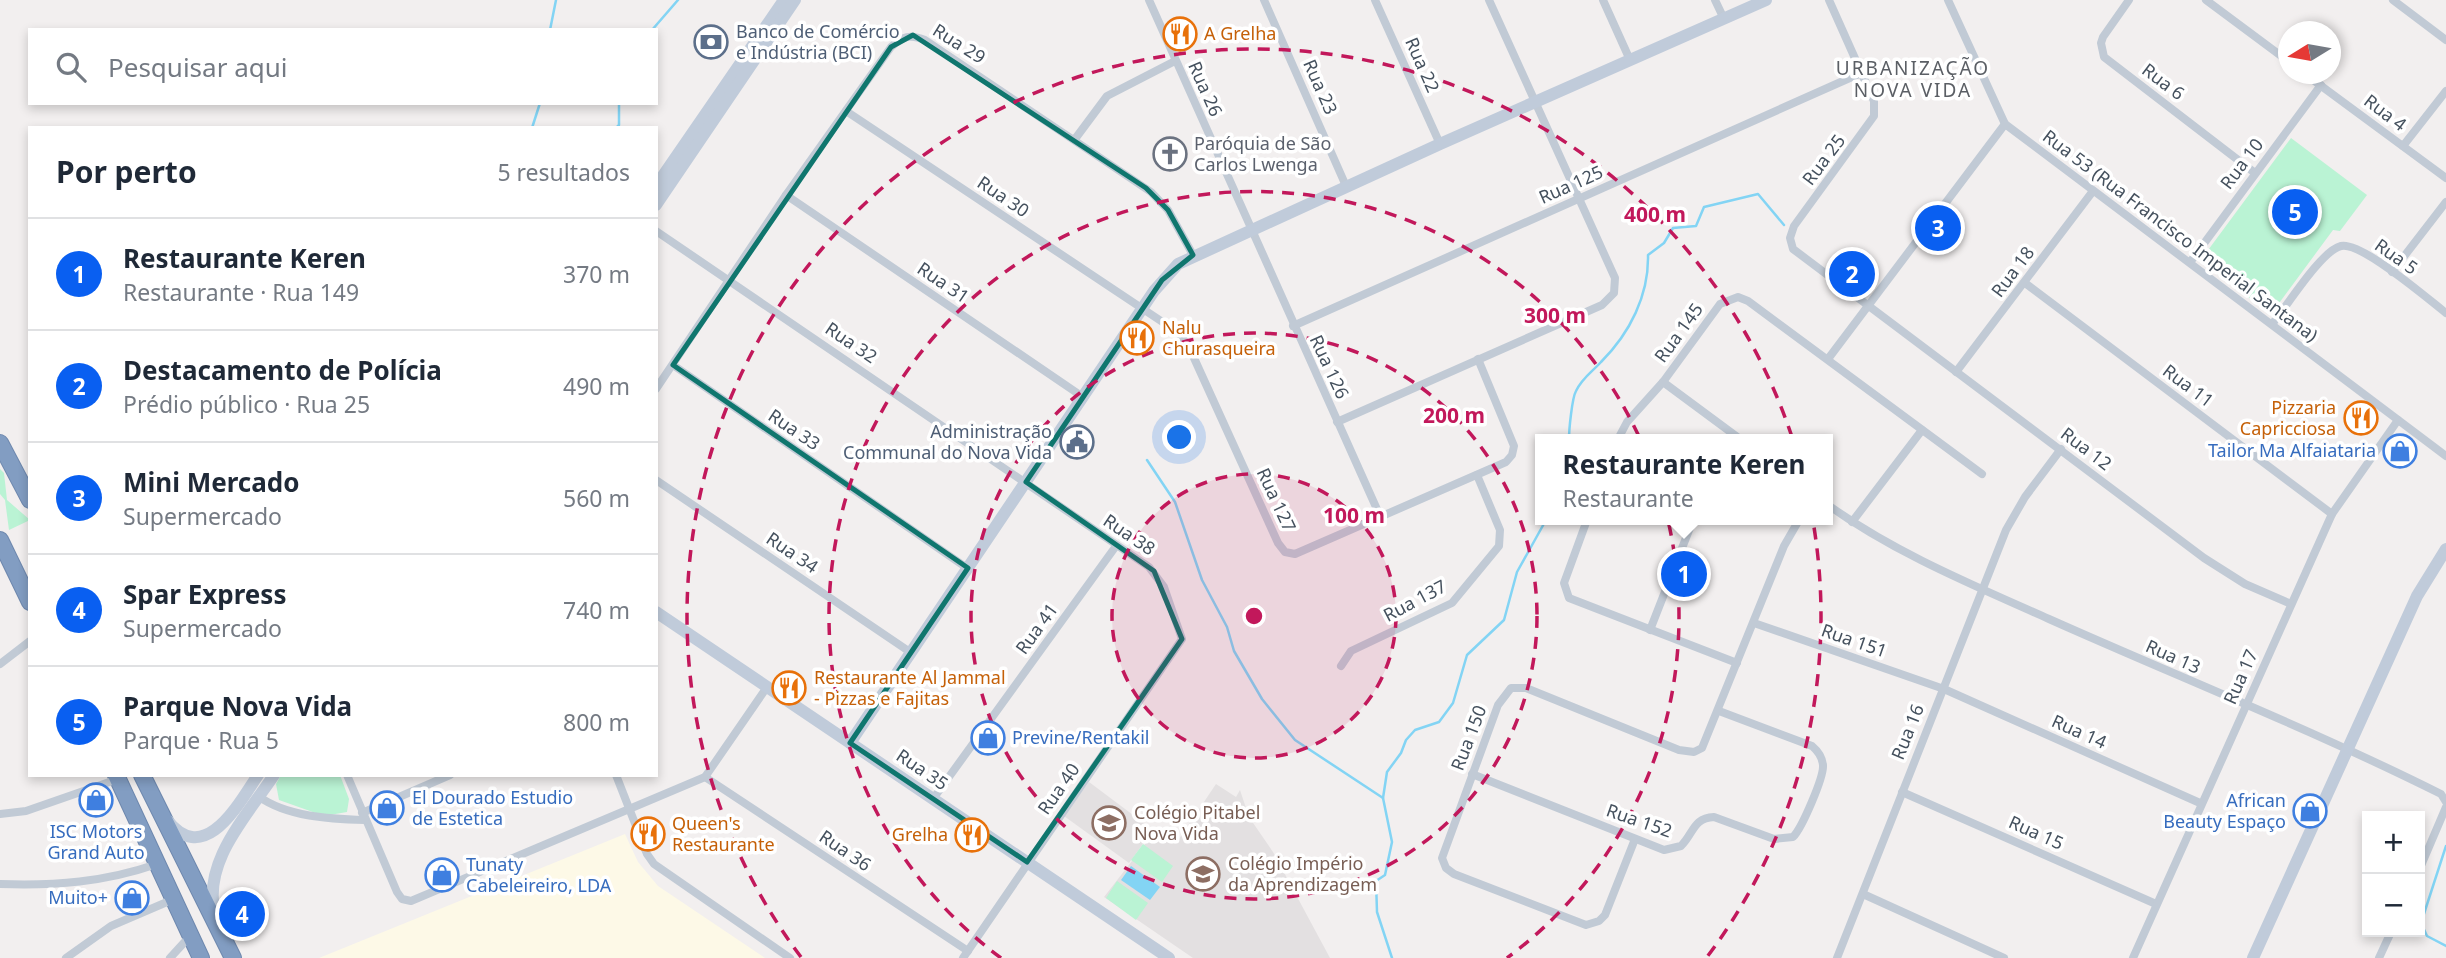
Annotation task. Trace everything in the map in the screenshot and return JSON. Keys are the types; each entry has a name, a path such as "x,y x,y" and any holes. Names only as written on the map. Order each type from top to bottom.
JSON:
{"highway":[{"path":"0,443 28,496"},
{"path":"0,540 26,595"},
{"path":"26,595 23,577 28,569"},
{"path":"117,777 201,958"},
{"path":"143,777 231,954"}],"street":[{"path":"658,183 784,0"},
{"path":"658,202 795,0"},
{"name":"Rua 26","path":"1149,0 1249,230"},
{"name":"Rua 23","path":"1264,0 1346,186"},
{"name":"Rua 22","path":"1375,0 1440,144"},
{"path":"1337,422 1602,305 1614,293 1615,278 1489,0"},
{"path":"1603,0 1630,60"},
{"path":"1715,0 1724,19"},
{"path":"850,743 1170,271 1193,255 1766,0"},
{"name":"Rua 25","path":"1829,0 1874,101 1874,116 1794,226 1790,238 1797,253 1868,307"},
{"name":"Rua 53 (Rua Francisco Imperial Santana)","path":"1948,0 2005,124 2273,323 2446,456"},
{"name":"Rua 6","path":"2129,0 2101,43 2104,57 2255,173"},
{"path":"2206,0 2278,54"},
{"path":"2393,0 2446,40"},
{"name":"Rua 29","path":"658,386 786,195 900,38 913,35 925,40 1075,139 1160,201 1193,255"},
{"path":"1075,139 1107,96 1175,61"},
{"name":"Rua 125","path":"1293,326 1861,73"},
{"name":"Rua 10","path":"2190,261 2321,85"},
{"name":"Rua 4","path":"2321,85 2446,178"},
{"path":"2403,146 2446,91"},
{"name":"Rua 30","path":"846,111 1142,310"},
{"path":"1828,359 2005,124"},
{"name":"Rua 18","path":"1956,372 2094,191"},
{"name":"Rua 31","path":"786,195 1083,397"},
{"path":"2392,272 2446,202"},
{"name":"Rua 126","path":"1249,230 1380,516"},
{"name":"Rua 32","path":"658,232 1026,482"},
{"name":"Rua 5","path":"2273,323 2326,256 2340,246 2357,248 2446,313"},
{"name":"Rua 11","path":"2025,283 2332,514"},
{"name":"Rua 145","path":"1663,382 1720,304 1738,297 1748,301 1828,359 1982,474"},
{"name":"Rua 12","path":"1868,307 2204,558 2245,584 2291,604"},
{"name":"Rua 127","path":"1142,310 1174,329 1186,341 1282,550 1295,554 1506,462 1514,446 1478,359"},
{"name":"Rua 33","path":"673,365 967,568"},
{"path":"1621,434 1627,422 1663,382 1731,434"},
{"name":"Rua 17","path":"2133,958 2200,803 2332,514 2398,420"},
{"path":"1852,522 1922,430"},
{"name":"Rua 16","path":"1836,958 2016,511 2061,449"},
{"name":"Rua 137","path":"1341,666 1351,651 1452,603 1499,546 1500,530 1477,474"},
{"name":"Rua 34","path":"658,481 910,652"},
{"name":"Rua 38","path":"1026,482 1149,567 1159,577 1182,639"},
{"name":"Rua 13","path":"1833,509 1852,522 1983,590 2435,791 2446,805"},
{"path":"1585,525 1566,575 1565,594 1576,602 1737,663"},
{"path":"1650,630 1690,525"},
{"name":"Rua 150","path":"1635,839 1605,915 1591,924 1581,924 1450,872 1442,858 1502,698 1516,687 1686,751 1702,748 1784,546 1796,525"},
{"name":"Rua 41","path":"933,799 1116,546"},
{"path":"2253,958 2349,752 2417,596 2446,549"},
{"name":"Rua 35","path":"658,613 1168,958"},
{"name":"Rua 151","path":"1754,623 1944,689"},
{"name":"Rua 40","path":"965,955 1182,639"},
{"path":"0,664 28,643"},
{"path":"348,777 397,892 402,899 411,901 705,777 767,687"},
{"name":"Rua 14","path":"1944,689 2200,803"},
{"name":"Rua 152","path":"1472,774 1635,839 1673,850 1687,840 1699,820 1714,817 1774,839 1788,839 1798,832 1822,773 1823,763 1818,752 1812,746 1719,710"},
{"path":"0,814 26,811 117,777"},
{"path":"231,954 212,904 213,874 254,793 258,777"},
{"path":"150,795 161,812 181,833 193,836 211,834 272,777"},
{"path":"254,793 271,806 328,819 364,817 446,777"},
{"path":"617,777 647,854 659,868 790,958"},
{"name":"Rua 36","path":"705,777 965,955"},
{"name":"Rua 15","path":"1902,792 2156,904"},
{"path":"2425,856 2446,805"},
{"path":"0,884 66,885 127,874 157,864"},
{"path":"1863,894 2004,958"},
{"path":"66,958 111,926 174,899"},
{"path":"170,958 191,935"},
{"path":"2379,958 2389,937"}],"highlighted area":[{"path":"913,35 1146,188 1168,210 1193,255 1162,280 1026,482 1154,571 1182,639 1027,862 850,743 968,568 673,365 891,47"}],"shaded area":[{"name":"Colégio Pitabel Nova Vida","path":"1089,782 1153,830 1129,863 1064,816"},
{"name":"Colégio Império da Aprendizagem","path":"1216,784 1236,797 1240,790 1249,817 1273,852 1330,958 1193,958 1104,897 1156,830 1177,842"},
{"path":"625,834 638,862 658,886 765,958 319,958"}],"green space":[{"path":"2291,138 2367,195 2340,231 2333,230 2271,314 2200,261"},
{"path":"0,469 4,473 7,500 28,521 9,530 5,500 0,494"},
{"path":"280,777 341,777 349,799 347,812 324,816 279,800 276,784"},
{"path":"1143,844 1173,866 1162,882 1131,860"},
{"path":"1117,881 1148,903 1136,920 1106,898"}],"water":[{"path":"1131,866 1160,887 1150,900 1121,880"}],"waterway":[{"path":"550,28 556,0"},
{"path":"654,28 678,0"},
{"path":"533,126 539,105"},
{"path":"618,126 619,105"},
{"path":"1569,434 1576,391 1629,326 1645,285 1648,255 1664,243 1673,228 1696,226 1704,207 1758,194 1784,225"},
{"path":"1147,460 1175,502 1202,580 1227,627 1234,651 1262,699 1295,740 1383,798"},
{"path":"1392,958 1377,912 1376,881 1385,875 1392,842 1383,798 1387,772 1415,730 1439,722 1453,703 1467,655 1504,620 1517,572 1543,525"},
{"path":"2446,846 2421,923 2427,936 2446,946"}],"place":[{"name":"A Grelha","path":"1180,34"},
{"name":"Banco de Comércio e Indústria (BCI)","path":"711,42"},
{"name":"Paróquia de São Carlos Lwenga","path":"1170,154"},
{"name":"Parque Nova Vida","path":"2295,212"},
{"name":"Mini Mercado","path":"1938,228"},
{"name":"Destacamento de Polícia","path":"1852,274"},
{"name":"Nalu Churasqueira","path":"1137,338"},
{"name":"Pizzaria Capricciosa","path":"2361,418"},
{"name":"Administração Communal do Nova Vida","path":"1077,442"},
{"name":"Tailor Ma Alfaiataria","path":"2400,451"},
{"name":"Restaurante Keren","path":"1684,574"},
{"name":"Restaurante Al Jammal - Pizzas e Fajitas","path":"789,688"},
{"name":"Previne/Rentakil","path":"988,738"},
{"name":"ISC Motors Grand Auto","path":"96,800"},
{"name":"El Dourado Estudio de Estetica","path":"387,808"},
{"name":"African Beauty Espaço","path":"2310,811"},
{"name":"Colégio Pitabel Nova Vida","path":"1109,823"},
{"name":"Queen's Restaurante","path":"648,834"},
{"name":"Grelha","path":"972,835"},
{"name":"Colégio Império da Aprendizagem","path":"1203,874"},
{"name":"Tunaty Cabeleireiro, LDA","path":"442,875"},
{"name":"Muito+","path":"132,898"},
{"name":"Spar Express","path":"242,914"}],"district":[{"name":"URBANIZAÇÃO NOVA VIDA","path":"1913,79"}]}
